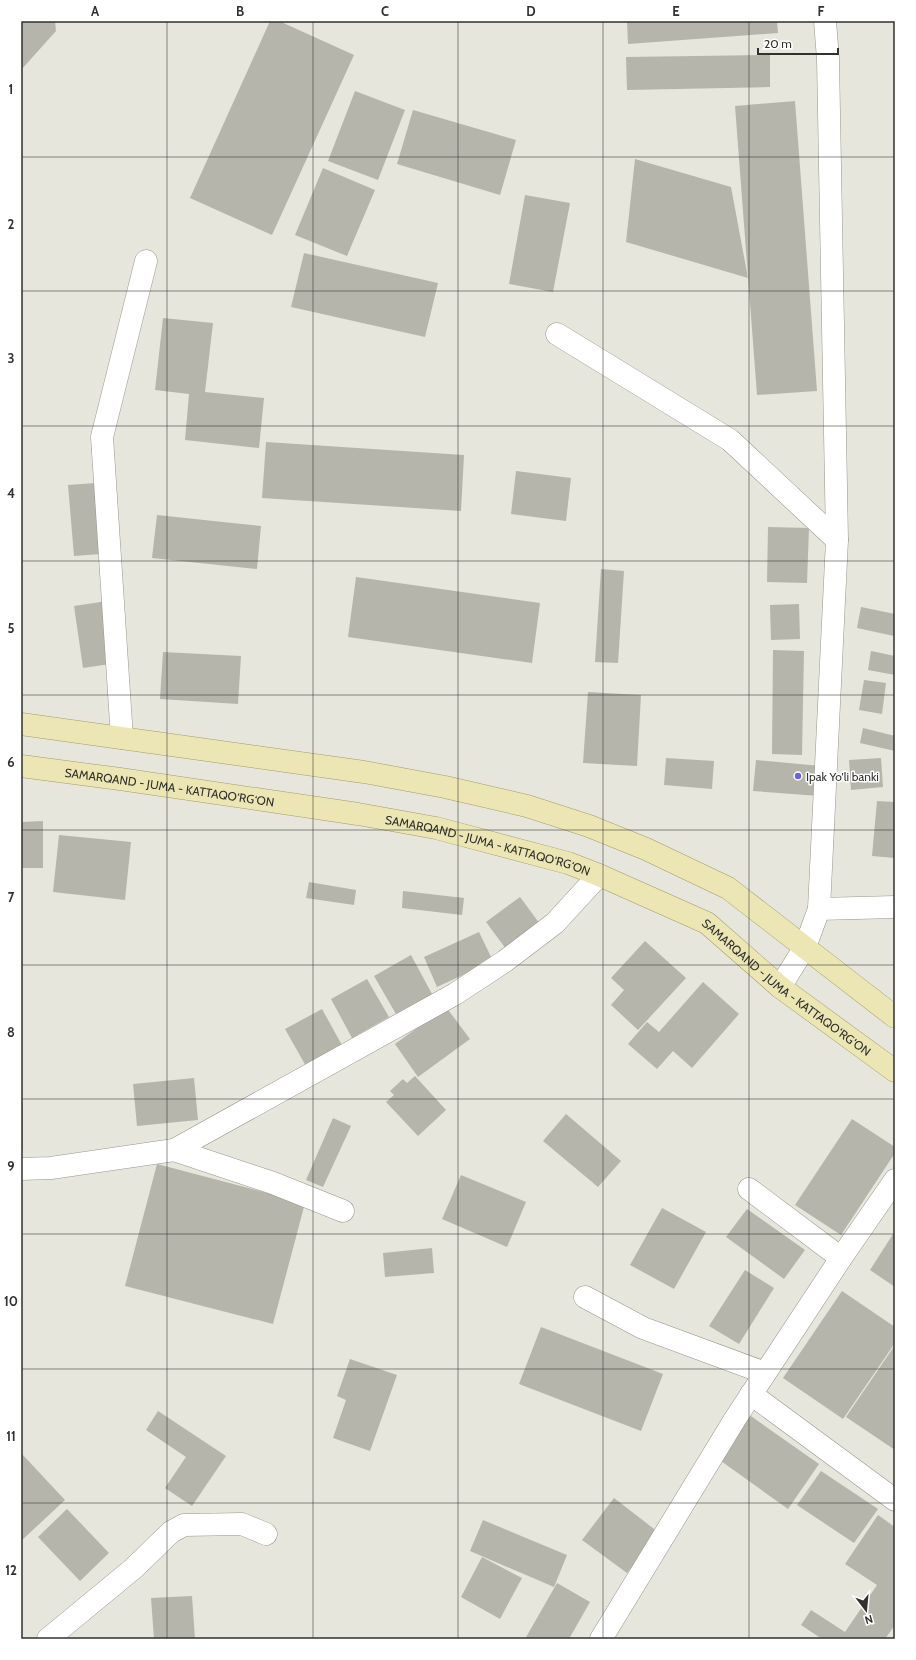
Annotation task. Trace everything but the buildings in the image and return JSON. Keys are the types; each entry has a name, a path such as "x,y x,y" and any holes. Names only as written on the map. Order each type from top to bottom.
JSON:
{"main road":[{"path":"21,724 364,772 445,787 527,806 589,826 728,888 895,1016"},
{"name":"SAMARQAND - JUMA - KATTAQO‘RG‘ON","path":"21,766 120,778 350,813 428,827 508,846 568,863 599,875 707,923 780,986 895,1071"}],"street":[{"path":"780,986 805,947 819,909 837,540 828,60 825,21"},
{"path":"122,738 102,436 146,261"},
{"path":"557,334 730,440 837,540"},
{"path":"21,1169 51,1168 174,1150 455,994 505,962 555,923 599,875"},
{"path":"819,909 891,909"},
{"path":"174,1150 273,1183 343,1211"},
{"path":"600,1639 751,1394 841,1258 895,1180"},
{"path":"749,1189 841,1258"},
{"path":"585,1297 643,1328 765,1373"},
{"path":"751,1394 895,1500"},
{"path":"48,1639 134,1568 171,1532 184,1525 242,1524 266,1534"}],"place":[{"name":"Ipak Yo'li banki","path":"798,776"}]}
